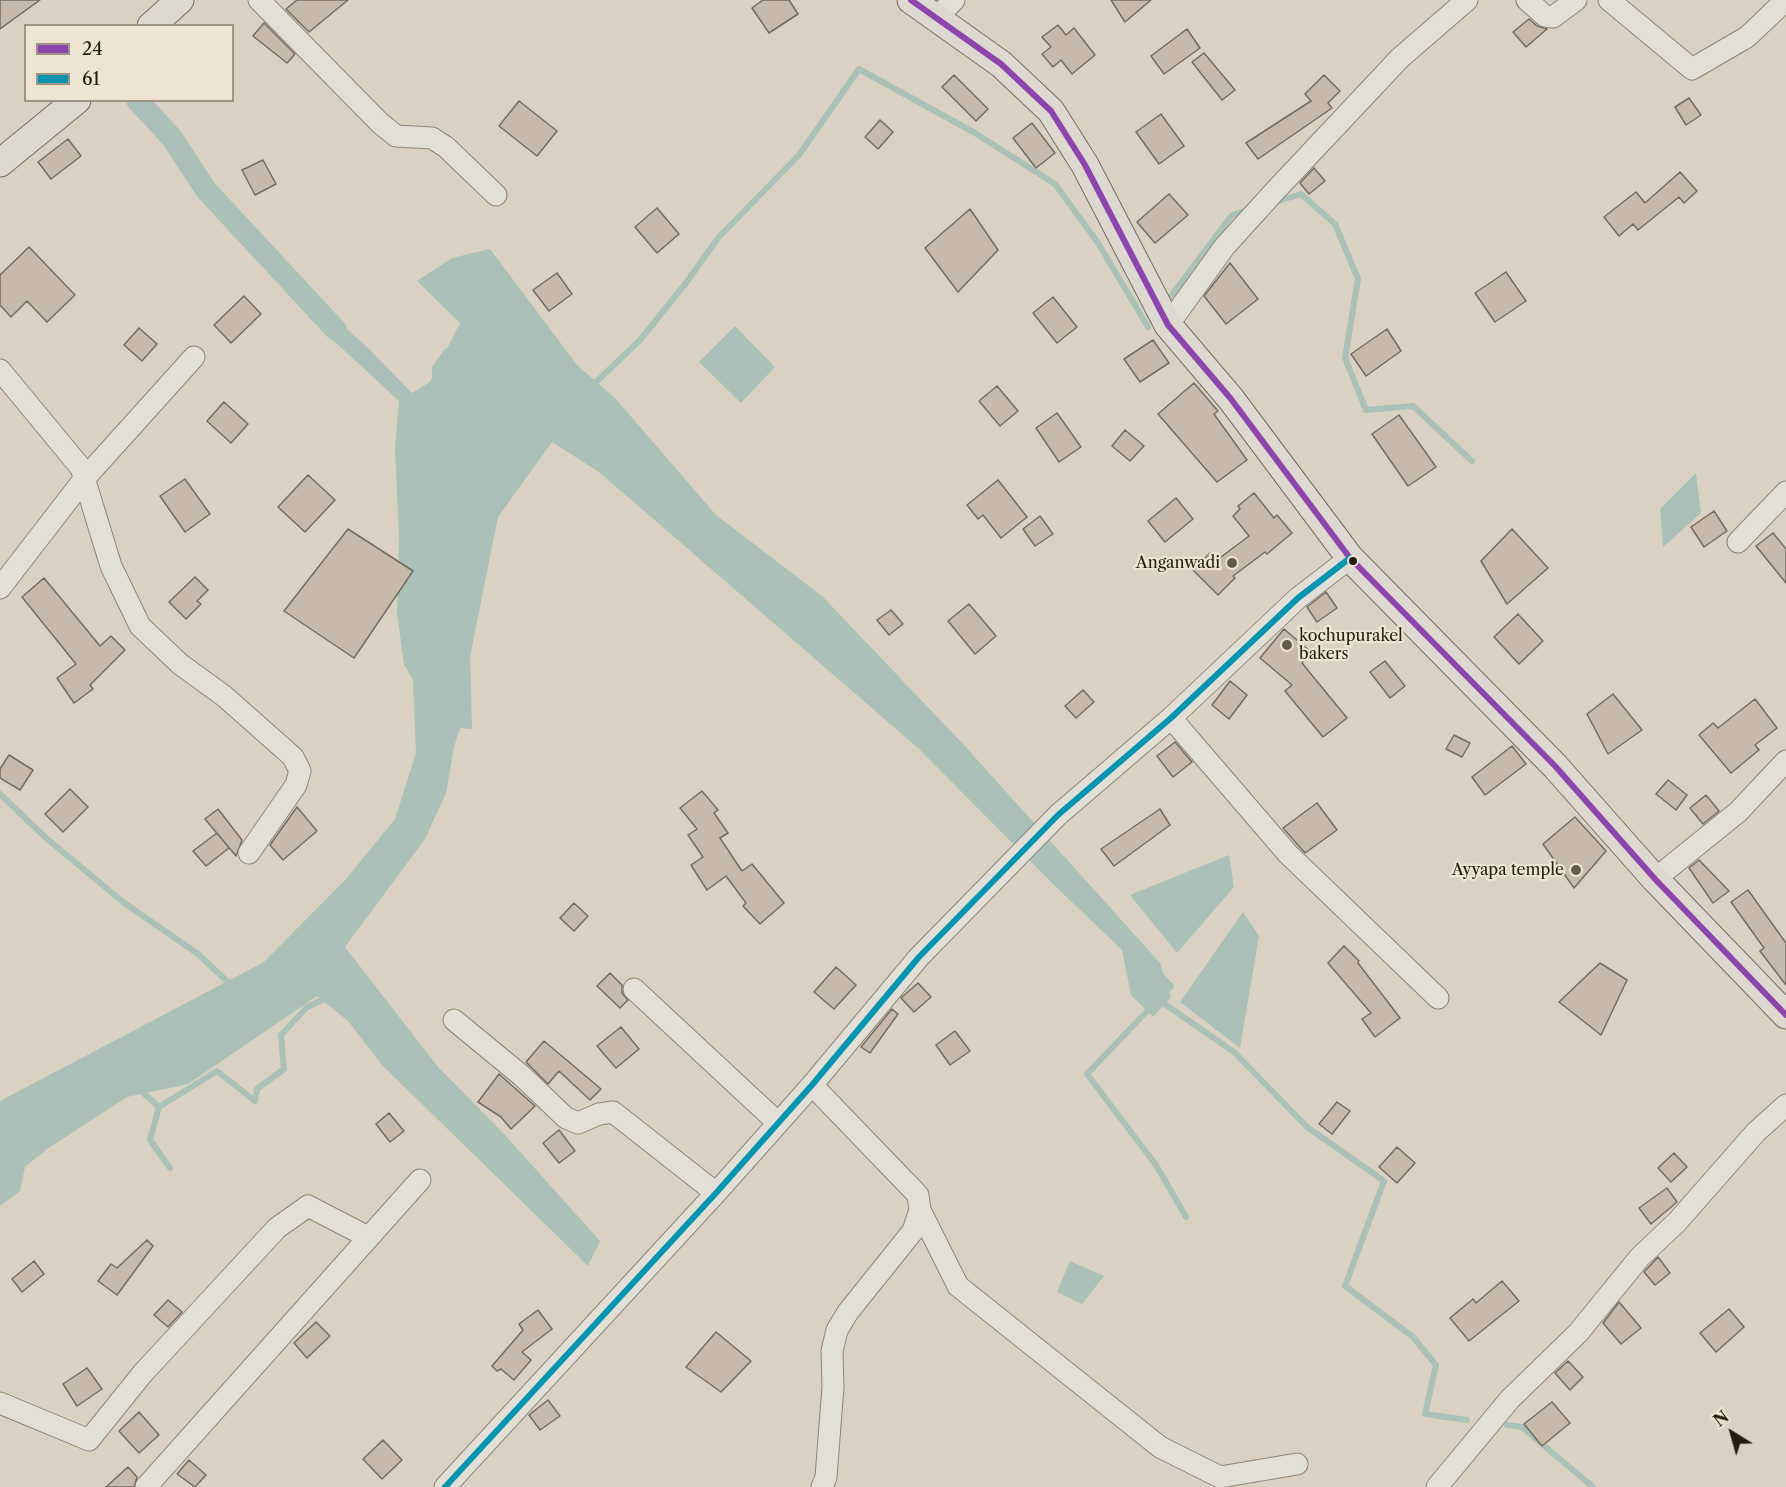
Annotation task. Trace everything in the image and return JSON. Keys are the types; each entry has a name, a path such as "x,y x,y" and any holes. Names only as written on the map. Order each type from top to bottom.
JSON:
{"main road":[{"path":"153,24 180,0"},
{"path":"911,0 945,9 1051,111 1085,165 1168,325 1231,399 1350,558 1555,766 1655,879 1786,1015"},
{"path":"0,163 75,102"}],"street":[{"path":"259,0 380,123 396,136 432,138 446,147 496,195"},
{"path":"1168,325 1224,246 1275,190 1400,58 1467,0"},
{"path":"1527,0 1545,16 1553,17 1576,0"},
{"path":"1609,0 1692,69 1747,37 1783,10"},
{"path":"0,588 85,478 194,357"},
{"path":"0,370 73,456 85,478 111,566 140,626 180,664 224,696 293,757 300,771 296,785 249,853"},
{"path":"1738,542 1786,492"},
{"path":"445,1487 813,1085 918,957 1058,815 1171,718 1298,598 1350,558"},
{"path":"1171,718 1288,854 1438,998"},
{"path":"1655,879 1738,812 1786,761"},
{"path":"633,989 778,1124"},
{"path":"454,1020 522,1076 566,1118 578,1123 599,1114 613,1112 716,1193"},
{"path":"813,1085 918,1195 920,1210 958,1286 1160,1447 1220,1477 1297,1464"},
{"path":"1437,1487 1510,1400 1578,1333 1640,1257 1677,1222 1756,1132 1786,1106"},
{"path":"146,1487 420,1180"},
{"path":"0,1403 89,1440 143,1373 277,1228 308,1206 368,1238"},
{"path":"822,1487 826,1477 833,1387 832,1351 837,1330 848,1312 913,1231 920,1210"}],"water":[{"path":"490,249 577,365 615,398 716,515 822,596 963,744 1160,963 1171,997 1153,1017 1131,995 1122,950 918,748 599,472 552,442 498,517 470,657 472,729 460,728 454,747 446,793 425,839 345,947 438,1067 504,1134 600,1241 588,1266 382,1065 348,1021 317,996 188,1084 127,1097 47,1149 25,1167 20,1191 0,1206 0,1101 264,962 346,879 395,819 416,753 413,680 404,664 397,613 399,536 395,448 399,401 308,317 318,303 368,348 412,393 430,382 460,323 417,281 452,258"},
{"path":"735,326 775,367 741,403 699,362"},
{"path":"1696,473 1701,513 1663,547 1660,509"},
{"path":"1229,855 1234,887 1177,953 1130,895"},
{"path":"1243,912 1259,936 1240,1048 1180,1002"},
{"path":"1070,1261 1104,1276 1082,1304 1057,1292"}],"building":[{"path":"0,0 40,0 0,29"},
{"path":"297,0 348,0 309,32 286,9"},
{"path":"763,0 789,0 798,14 769,33 752,8"},
{"path":"1111,0 1151,0 1125,22"},
{"path":"1529,19 1537,26 1547,29 1526,47 1513,32"},
{"path":"264,23 295,54 287,63 253,36"},
{"path":"1058,25 1066,35 1074,28 1095,55 1072,74 1061,60 1053,67 1042,54 1051,47 1042,37"},
{"path":"1187,29 1200,48 1164,74 1151,56"},
{"path":"1204,53 1235,90 1222,100 1192,62"},
{"path":"954,75 988,109 976,121 942,87"},
{"path":"1324,75 1340,91 1328,103 1332,108 1258,159 1246,143 1311,101 1305,94"},
{"path":"1689,98 1701,115 1686,125 1675,107"},
{"path":"519,101 557,131 537,156 499,126"},
{"path":"1161,114 1184,146 1159,164 1136,132"},
{"path":"880,120 893,132 878,149 865,137"},
{"path":"1032,123 1055,153 1036,168 1013,138"},
{"path":"68,139 81,156 51,179 38,162"},
{"path":"263,160 276,184 255,195 242,170"},
{"path":"1314,168 1325,181 1309,194 1300,183"},
{"path":"1680,172 1697,191 1684,203 1679,197 1638,230 1633,224 1619,236 1604,217 1636,192 1645,203"},
{"path":"1169,194 1188,215 1155,243 1137,222"},
{"path":"657,208 679,234 657,253 635,227"},
{"path":"970,209 998,250 958,292 925,248"},
{"path":"29,247 75,295 47,322 27,301 11,317 0,305 0,275"},
{"path":"1230,263 1258,299 1226,324 1204,296"},
{"path":"1506,272 1526,301 1495,322 1475,293"},
{"path":"557,273 572,294 549,311 533,290"},
{"path":"244,296 261,314 231,343 214,325"},
{"path":"1053,297 1077,327 1057,343 1033,313"},
{"path":"139,328 157,344 142,361 124,345"},
{"path":"1387,329 1401,351 1366,376 1351,354"},
{"path":"1153,340 1169,363 1140,382 1124,359"},
{"path":"1194,383 1218,411 1214,414 1247,460 1217,482 1158,414"},
{"path":"997,386 1018,411 1000,426 979,401"},
{"path":"224,402 248,424 231,443 207,421"},
{"path":"1057,413 1081,447 1059,462 1036,428"},
{"path":"1399,415 1436,467 1408,486 1372,434"},
{"path":"1125,430 1144,446 1130,461 1112,446"},
{"path":"308,475 335,500 305,532 278,507"},
{"path":"185,479 210,514 185,532 160,496"},
{"path":"998,480 1027,517 1001,538 983,515 978,519 967,505"},
{"path":"1254,493 1274,518 1277,515 1292,533 1267,554 1265,552 1233,576 1235,578 1218,595 1193,570 1210,553 1217,560 1249,536 1233,516 1240,509 1238,506"},
{"path":"1176,498 1193,519 1165,542 1148,521"},
{"path":"1714,511 1727,531 1704,547 1691,527"},
{"path":"1040,516 1053,534 1035,546 1023,529"},
{"path":"348,529 413,571 354,658 284,611"},
{"path":"1512,529 1548,568 1507,604 1481,561"},
{"path":"1773,533 1786,549 1786,583 1756,546"},
{"path":"195,577 208,590 197,601 201,604 186,619 169,602"},
{"path":"44,578 100,646 111,636 125,650 90,685 93,689 74,703 57,678 76,664 22,597"},
{"path":"1326,592 1337,608 1317,622 1307,607"},
{"path":"969,604 996,636 975,654 948,621"},
{"path":"891,610 903,624 889,635 877,620"},
{"path":"1518,614 1543,641 1519,664 1494,637"},
{"path":"1284,629 1311,652 1302,663 1347,718 1323,737 1285,691 1292,685 1260,658"},
{"path":"1385,661 1405,686 1390,698 1370,672"},
{"path":"1230,681 1247,695 1229,719 1212,705"},
{"path":"1083,690 1094,702 1076,718 1065,706"},
{"path":"1613,694 1642,730 1608,754 1587,714"},
{"path":"1755,699 1777,728 1755,745 1759,750 1731,773 1699,735 1713,723 1718,728"},
{"path":"1454,735 1470,743 1462,757 1446,749"},
{"path":"1175,742 1192,762 1173,777 1157,756"},
{"path":"1512,746 1526,764 1485,795 1472,777"},
{"path":"9,755 33,770 20,790 0,778 0,769"},
{"path":"1668,780 1687,795 1676,810 1656,794"},
{"path":"70,789 88,807 63,832 45,814"},
{"path":"702,791 718,810 714,813 728,833 720,838 742,871 752,864 784,903 760,924 743,906 746,903 726,876 707,890 691,865 703,857 688,835 697,829 680,808"},
{"path":"1706,795 1719,811 1703,824 1690,808"},
{"path":"1317,803 1337,830 1305,853 1283,828"},
{"path":"297,807 317,831 283,860 270,845"},
{"path":"218,809 242,840 236,856 205,819"},
{"path":"1160,809 1170,825 1114,866 1101,849"},
{"name":"Ayyapa temple","path":"1575,817 1606,851 1574,888 1543,844"},
{"path":"217,833 229,848 206,866 193,851"},
{"path":"1699,860 1729,891 1713,903 1689,868"},
{"path":"1748,890 1786,943 1786,985 1760,951 1764,948 1731,902"},
{"path":"574,903 588,916 574,931 560,918"},
{"path":"1344,946 1359,961 1358,963 1400,1018 1375,1037 1362,1019 1371,1013 1328,963"},
{"path":"1600,963 1627,980 1601,1035 1559,1002"},
{"path":"836,967 856,985 834,1009 814,992"},
{"path":"610,973 622,985 622,993 628,1000 620,1008 597,986"},
{"path":"918,983 931,997 914,1012 901,998"},
{"path":"892,1009 898,1014 870,1053 861,1047"},
{"path":"621,1027 639,1049 616,1068 597,1046"},
{"path":"955,1031 970,1051 950,1065 936,1045"},
{"path":"544,1041 601,1089 590,1100 559,1071 548,1084 526,1062"},
{"path":"499,1074 535,1106 511,1129 501,1117 478,1102"},
{"path":"1337,1102 1350,1111 1332,1134 1319,1124"},
{"path":"389,1113 404,1131 390,1142 376,1124"},
{"path":"559,1130 575,1151 559,1163 543,1143"},
{"path":"1397,1147 1415,1163 1397,1183 1379,1167"},
{"path":"1674,1153 1687,1167 1671,1182 1658,1168"},
{"path":"1667,1188 1677,1202 1651,1224 1639,1208"},
{"path":"147,1240 153,1246 117,1295 98,1281 111,1264 117,1268"},
{"path":"1658,1257 1670,1273 1655,1285 1644,1272"},
{"path":"34,1261 44,1274 22,1292 12,1279"},
{"path":"1502,1281 1519,1301 1469,1341 1450,1318 1473,1299 1476,1303"},
{"path":"168,1300 182,1312 168,1327 154,1315"},
{"path":"1619,1302 1641,1328 1621,1344 1603,1323"},
{"path":"1729,1309 1744,1327 1716,1352 1700,1333"},
{"path":"538,1310 552,1329 522,1352 531,1360 514,1380 501,1369 497,1371 492,1366 523,1330 519,1324"},
{"path":"316,1322 330,1336 307,1358 294,1343"},
{"path":"716,1332 751,1361 721,1392 686,1367"},
{"path":"1568,1361 1583,1377 1570,1390 1555,1373"},
{"path":"87,1368 102,1389 77,1406 63,1384"},
{"path":"548,1400 560,1416 540,1430 529,1415"},
{"path":"1552,1402 1570,1423 1542,1446 1524,1424"},
{"path":"139,1412 159,1435 139,1453 119,1431"},
{"path":"383,1440 402,1460 382,1479 363,1459"},
{"path":"189,1460 206,1475 195,1487 177,1474"},
{"path":"128,1467 137,1477 134,1487 106,1487"}],"waterway":[{"path":"591,387 640,340 686,283 718,238 799,155 859,69 975,133 1055,184 1098,243 1148,327"},
{"path":"139,102 172,138 206,190 336,330"},
{"path":"1275,202 1301,194 1335,224 1358,279 1345,358 1366,410 1413,406 1472,461"},
{"path":"1171,296 1232,215 1248,210"},
{"path":"435,379 435,368 447,351"},
{"path":"0,794 46,838 123,902 198,954 232,986"},
{"path":"1161,976 1171,986 1163,995"},
{"path":"159,1107 217,1071 255,1101 257,1089 284,1069 281,1035 307,1007 329,997"},
{"path":"1159,1000 1234,1052 1307,1127 1384,1181 1345,1286 1413,1337 1436,1365 1425,1414 1467,1420"},
{"path":"1152,1006 1087,1074 1156,1165 1186,1217"},
{"path":"140,1090 159,1107 150,1140 170,1168"},
{"path":"1507,1425 1522,1427 1593,1487"}],"transit line":[{"name":"24","path":"911,0 1001,64 1051,111 1085,165 1168,325 1231,399 1350,558 1555,766 1655,879 1786,1015"},
{"name":"61","path":"445,1487 716,1193 812,1085 919,957 1058,815 1171,718 1298,598 1350,558"}],"place":[{"name":"Anganwadi","path":"1232,563"},
{"name":"kochupurakel bakers","path":"1287,645"},
{"name":"Ayyapa temple","path":"1576,870"}]}
